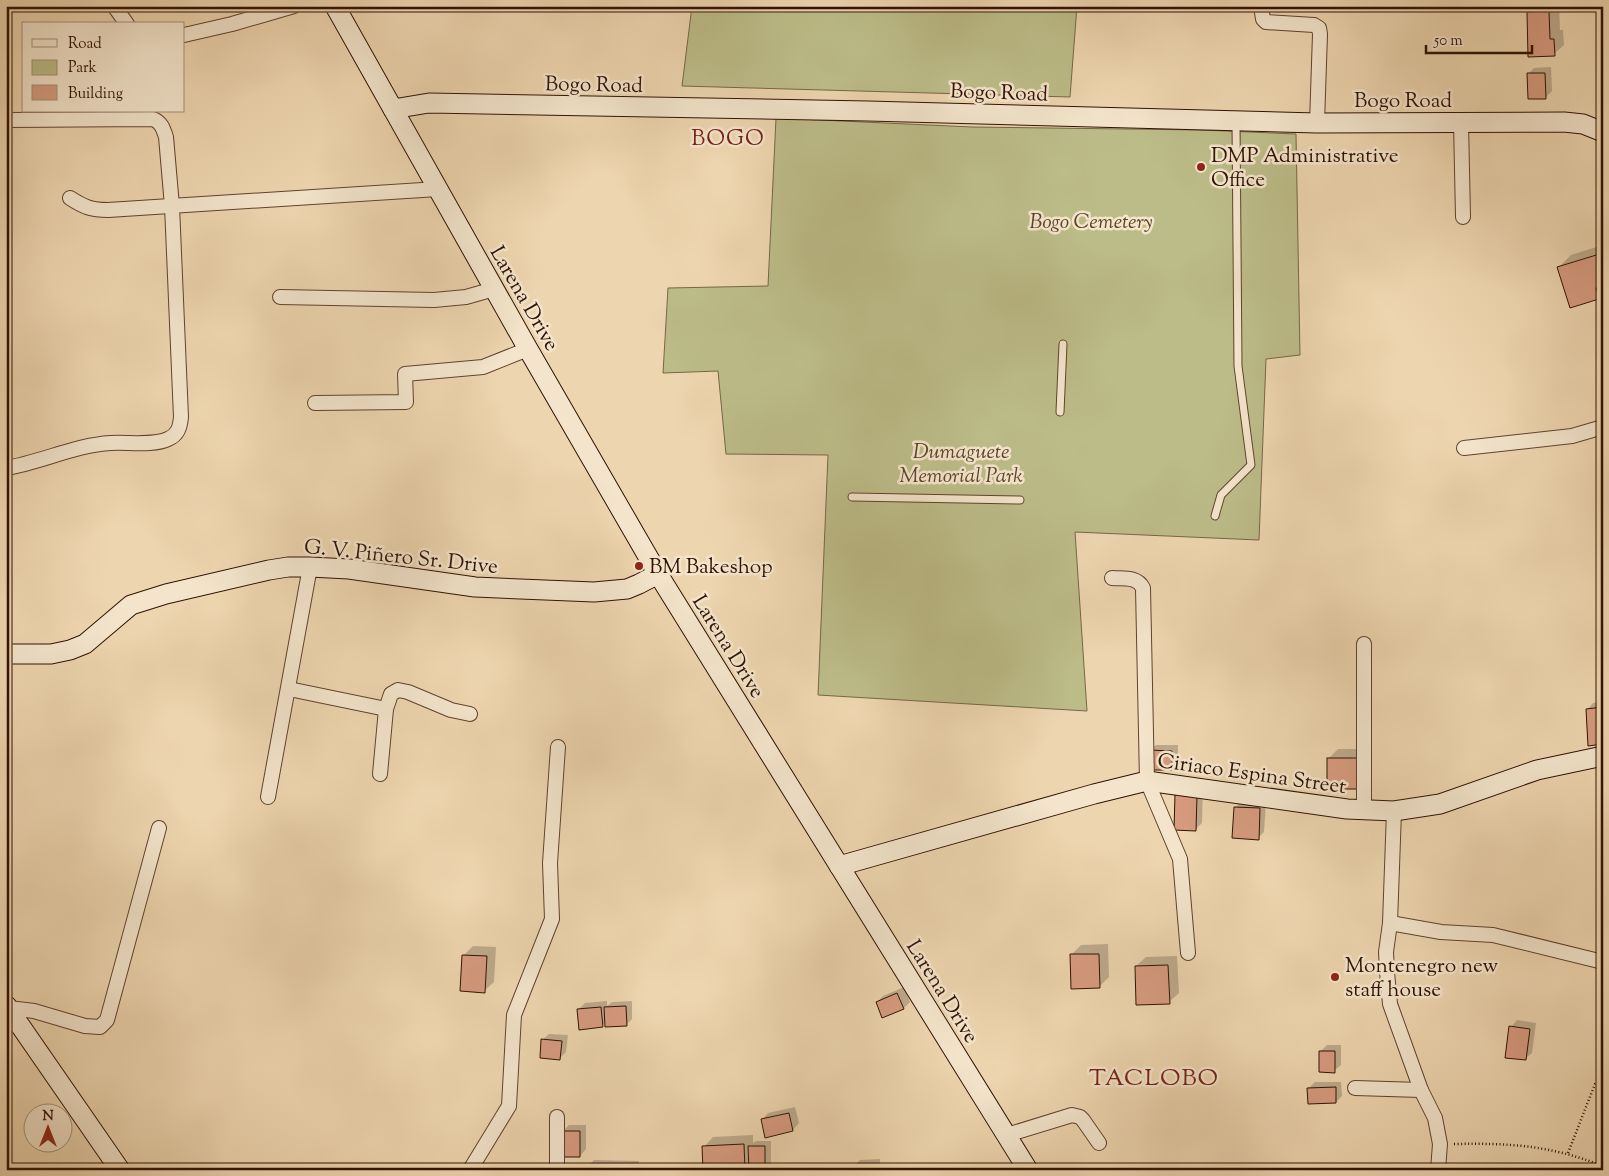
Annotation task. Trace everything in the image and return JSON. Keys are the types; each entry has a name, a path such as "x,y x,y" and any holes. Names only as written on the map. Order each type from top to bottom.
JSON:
{"street":[{"path":"114,6 126,22"},
{"path":"185,35 232,24 294,6"},
{"name":"Larena Drive","path":"335,6 528,349 658,574 1028,1170"},
{"path":"1261,6 1263,19 1266,22 1314,26 1318,28 1320,34 1317,123"},
{"name":"Bogo Road","path":"394,109 439,103 858,111 1317,123 1564,122 1583,124 1603,132"},
{"path":"6,120 152,118 159,121 166,137 172,206 181,418 176,434 168,440 89,445 28,464 6,468"},
{"path":"1461,122 1463,216"},
{"path":"70,198 84,207 95,210 438,189"},
{"path":"280,298 434,300 466,297 494,289"},
{"path":"315,403 406,402 405,374 483,367 528,349"},
{"path":"1464,448 1572,436 1603,427"},
{"path":"268,797 310,567"},
{"name":"G. V. Piñero Sr. Drive","path":"6,654 51,654 70,650 85,644 131,605 166,594 269,570 310,567 378,572 465,586 594,592 627,589 658,574"},
{"path":"1112,578 1133,579 1140,583 1143,588 1147,781 1180,860 1188,953"},
{"path":"1364,644 1364,810"},
{"path":"289,689 386,709"},
{"path":"380,774 386,709 391,694 398,690 408,692 451,710 470,714"},
{"path":"470,1170 509,1106 514,1015 552,919 550,863 558,747"},
{"name":"Ciriaco Espina Street","path":"839,866 1094,794 1147,781 1338,808 1394,811 1440,804 1537,770 1603,756"},
{"path":"1394,811 1390,923 1386,959 1390,1004 1421,1090 1435,1118 1440,1144 1438,1170"},
{"path":"7,1007 34,1011 85,1026 100,1027 106,1020 159,828"},
{"path":"1390,923 1441,932 1492,936 1603,962"},
{"path":"7,1007 120,1170"},
{"path":"1354,1088 1421,1090"},
{"path":"1007,1135 1072,1115 1083,1120 1099,1143"},
{"path":"557,1170 558,1117"}],"lane":[{"path":"1215,516 1221,495 1251,465 1238,366 1236,121"},
{"path":"1060,412 1063,344"},
{"path":"852,497 1020,500"}],"path":[{"path":"1568,1154 1595,1084 1603,1079"},
{"path":"1440,1144 1501,1143 1538,1147 1568,1154 1603,1166"}],"green space":[{"path":"692,6 1077,6 1070,97 682,86"},
{"name":"Dumaguete Memorial Park","path":"776,118 972,127 1202,130 1296,134 1300,355 1266,359 1259,540 1075,532 1087,711 818,695 828,455 726,454 718,371 663,373 668,288 768,286"}],"building":[{"path":"1549,11 1550,39 1554,39 1555,56 1528,57 1527,12"},
{"path":"1527,73 1545,73 1546,99 1528,99"},
{"path":"1603,253 1603,286 1596,288 1599,299 1570,308 1557,267"},
{"path":"1603,707 1603,744 1588,746 1586,709"},
{"path":"1148,750 1172,751 1172,770 1148,770"},
{"path":"1327,758 1360,758 1360,789 1327,789"},
{"path":"1175,794 1197,795 1196,831 1174,830"},
{"path":"1234,807 1260,808 1259,840 1232,838"},
{"path":"1070,954 1099,954 1100,988 1071,989"},
{"path":"462,955 487,956 485,993 460,991"},
{"path":"1168,965 1170,1004 1136,1005 1135,966"},
{"path":"897,993 904,1009 882,1018 876,1002"},
{"path":"626,1006 627,1026 605,1027 604,1007"},
{"path":"601,1007 603,1027 579,1030 577,1009"},
{"path":"1509,1026 1530,1029 1526,1060 1505,1058"},
{"path":"541,1039 562,1041 560,1060 540,1058"},
{"path":"1319,1051 1335,1051 1335,1073 1319,1072"},
{"path":"1336,1087 1336,1103 1308,1104 1307,1088"},
{"path":"789,1113 793,1131 765,1138 761,1119"},
{"path":"562,1131 580,1131 580,1157 561,1157"},
{"path":"744,1144 745,1170 703,1170 702,1146"},
{"path":"748,1146 765,1146 765,1170 749,1170"},
{"path":"874,1165 874,1170 852,1170 852,1166"}],"place":[{"name":"DMP Administrative Office","path":"1201,167"},
{"name":"BM Bakeshop","path":"639,566"},
{"name":"Montenegro new staff house","path":"1335,977"}],"district":[{"name":"BOGO","path":"728,137"},
{"name":"TACLOBO","path":"1154,1077"}],"park label":[{"name":"Bogo Cemetery","path":"1091,221"}]}
